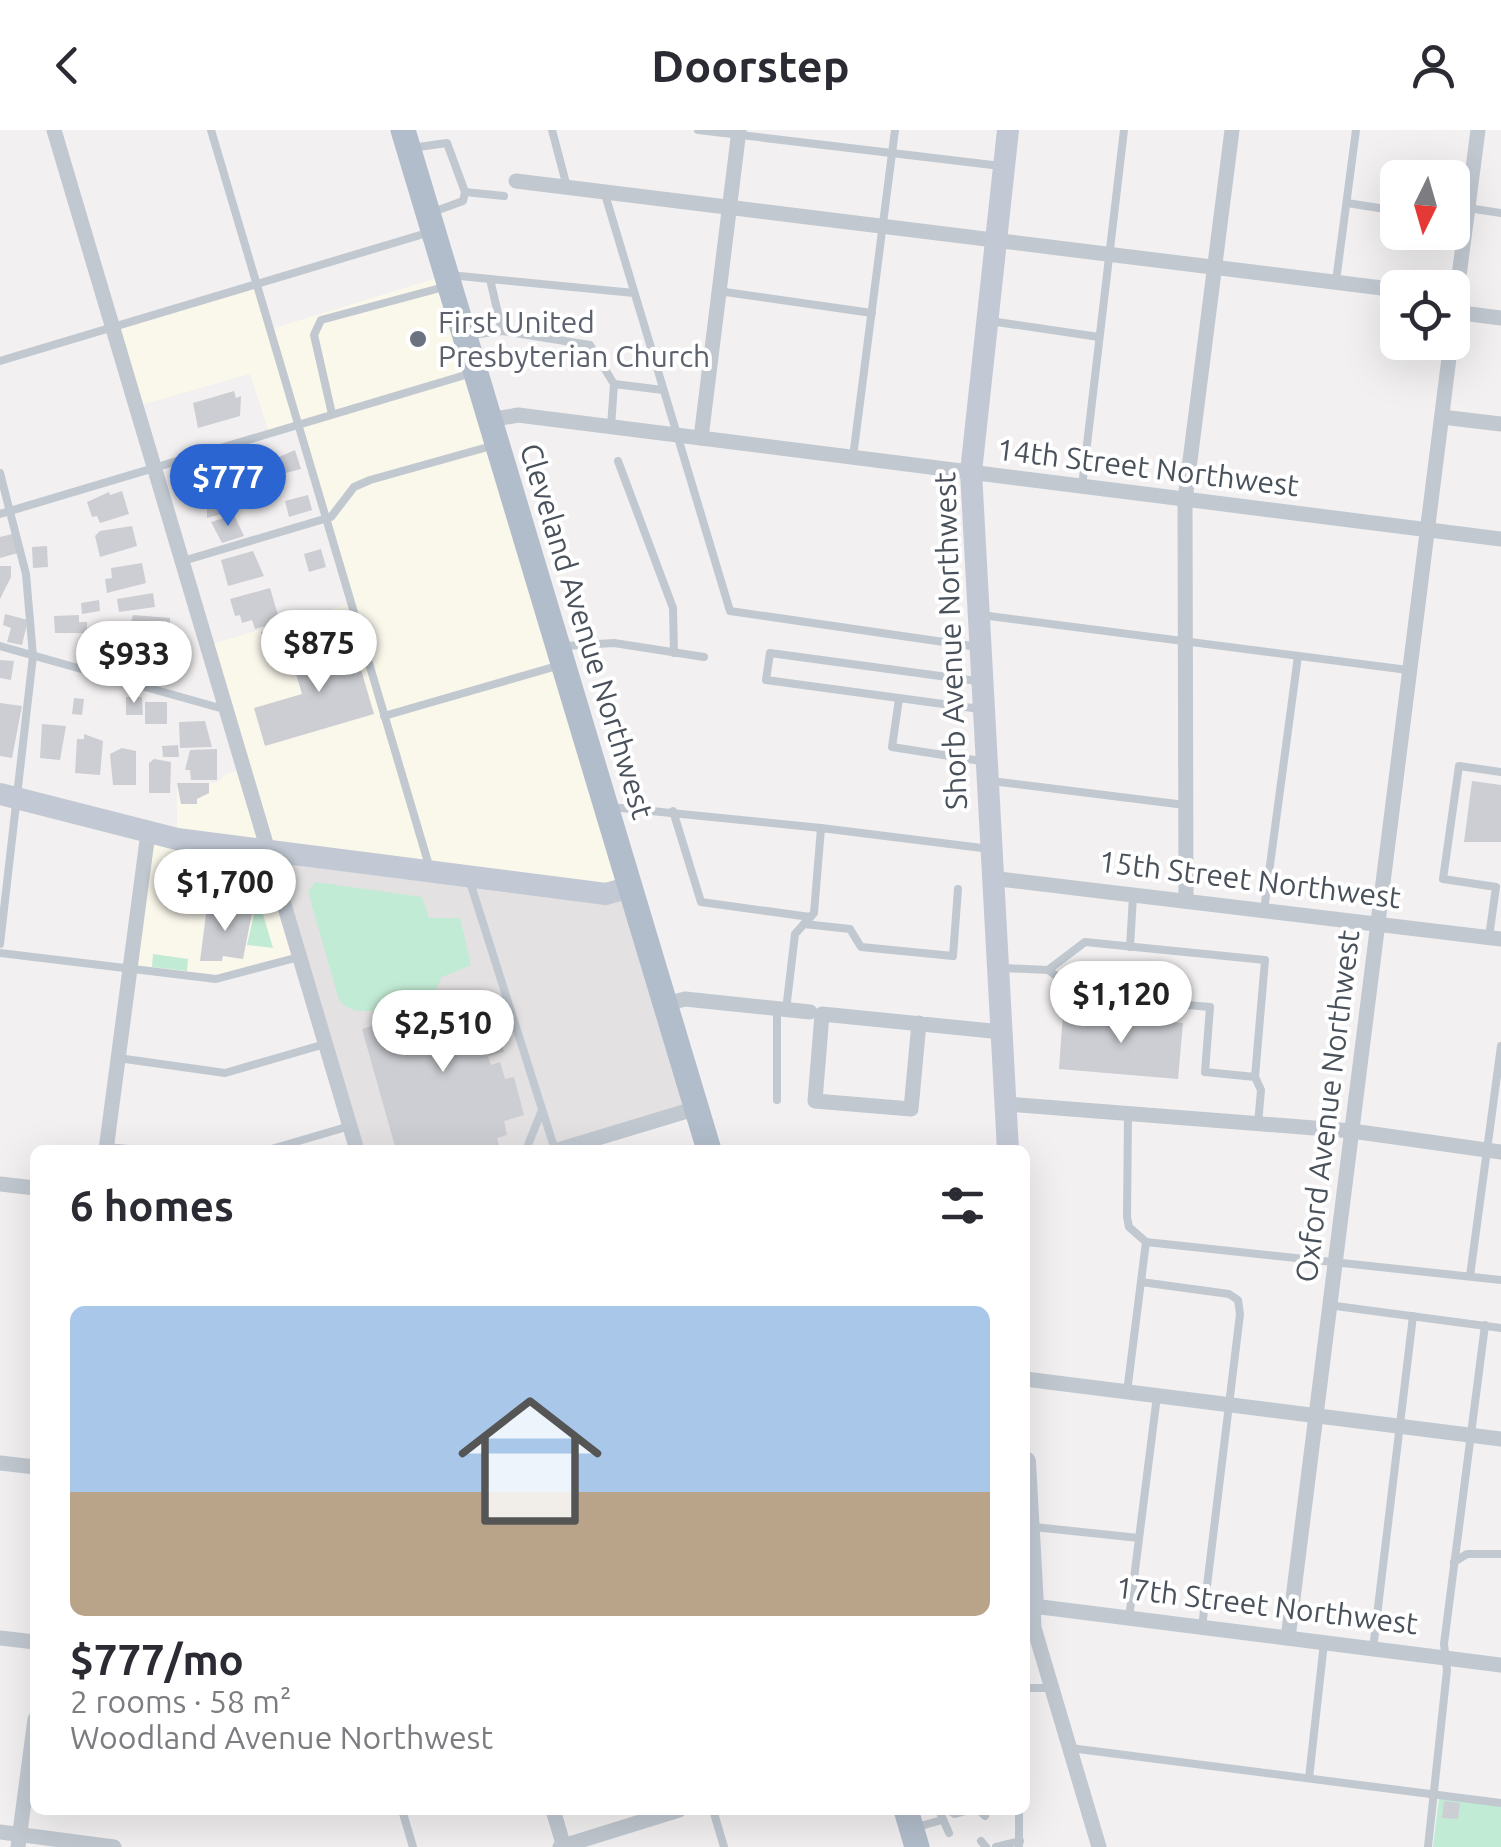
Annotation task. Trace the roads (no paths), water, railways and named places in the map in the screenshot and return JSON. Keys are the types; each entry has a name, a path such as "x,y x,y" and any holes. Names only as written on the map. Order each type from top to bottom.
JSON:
{"main road":[{"name":"Cleveland Avenue Northwest","path":"406,139 708,1145"}],"street":[{"path":"54,130 356,1145"},
{"name":"Shorb Avenue Northwest","path":"1008,130 971,472 981,710 1008,1145"},
{"path":"1186,901 1186,500 1232,130"},
{"path":"1470,173 1478,130"},
{"path":"701,438 739,132"},
{"path":"516,182 1380,287"},
{"path":"1470,307 1501,318"},
{"name":"Oxford Avenue Northwest","path":"1288,1638 1449,360"},
{"name":"14th Street Northwest","path":"494,432 518,415 1501,539"},
{"path":"1442,417 1501,424"},
{"path":"9,796 148,833 270,851 606,894 630,887"},
{"path":"106,1145 148,833"},
{"name":"15th Street Northwest","path":"991,878 1495,938"},
{"path":"666,1004 685,999 1002,1032"},
{"path":"816,1013 815,1101 912,1109 919,1023"},
{"path":"1006,1104 1352,1131 1495,1151"},
{"path":"574,1145 697,1108"},
{"path":"0,1184 30,1187"},
{"path":"1030,1380 1501,1439"},
{"path":"0,1463 30,1466"},
{"name":"17th Street Northwest","path":"1030,1605 1501,1664"},
{"path":"1030,1610 1099,1847"},
{"path":"0,1638 30,1641"},
{"path":"19,1841 30,1757"},
{"path":"554,1815 563,1847 663,1815"},
{"path":"0,1832 19,1841 114,1847"}],"lane":[{"path":"211,130 431,872"},
{"path":"552,130 567,187"},
{"path":"698,130 1004,167"},
{"path":"854,458 895,130"},
{"path":"1082,487 1124,130"},
{"path":"1336,281 1356,130"},
{"path":"0,361 258,284 431,222 463,200 465,192 447,142 406,139"},
{"path":"465,192 504,196"},
{"path":"604,192 730,610 978,647"},
{"path":"1347,203 1380,208"},
{"path":"1470,215 1501,213"},
{"path":"332,414 314,334 321,320 448,280 490,278 634,292"},
{"path":"490,278 502,331"},
{"path":"718,290 872,312"},
{"path":"986,321 1099,337"},
{"path":"465,336 502,331 590,345 614,384 610,427"},
{"path":"0,514 476,372"},
{"path":"614,384 662,390"},
{"path":"183,561 325,519 336,514 354,487 494,432"},
{"path":"618,461 673,608 674,653"},
{"path":"0,473 26,574 33,656 9,796 0,944"},
{"path":"976,614 1410,670"},
{"path":"384,716 560,656 614,644 704,657"},
{"path":"0,646 228,710"},
{"path":"981,681 770,653 766,680 981,710"},
{"path":"1264,910 1298,656"},
{"path":"755,664 768,666"},
{"path":"899,699 892,747 986,771 1185,804"},
{"path":"1495,938 1496,888 1443,879 1458,766 1501,772"},
{"path":"606,807 673,811 990,848"},
{"path":"673,811 701,902 850,929 861,947 953,956 958,890"},
{"path":"777,1100 782,1009 795,934 807,920 820,828"},
{"path":"468,878 555,1145"},
{"path":"1130,947 1133,896"},
{"path":"1048,970 1085,942 1265,960 1255,1077 1261,1090 1258,1124"},
{"path":"0,952 216,979 299,957"},
{"path":"998,968 1048,970 1085,996 1210,1007 1204,1072 1255,1077"},
{"path":"118,1058 225,1073 326,1044"},
{"path":"1470,1276 1495,1151 1501,1046"},
{"path":"528,1145 542,1110"},
{"path":"1128,1114 1126,1217 1135,1236 1146,1242 1501,1280"},
{"path":"285,1145 350,1126"},
{"path":"1127,1392 1146,1242"},
{"path":"1141,1282 1228,1294 1238,1300 1240,1314 1230,1405 1202,1627"},
{"path":"1328,1305 1501,1328"},
{"path":"1374,1649 1414,1316"},
{"path":"1428,1847 1436,1795 1454,1562 1485,1326"},
{"path":"1129,1618 1157,1396"},
{"path":"1030,1527 1139,1538"},
{"path":"1454,1562 1467,1554 1501,1554"},
{"path":"1308,1778 1324,1642"},
{"path":"1030,1688 1052,1688"},
{"path":"1070,1748 1501,1803"},
{"path":"403,1815 413,1847"},
{"path":"714,1815 724,1847"},
{"path":"911,1828 940,1815 950,1833"},
{"path":"954,1815 963,1823"},
{"path":"1017,1844 1019,1815"},
{"path":"1003,1835 1017,1844"},
{"path":"996,1847 1017,1844"}],"place":[{"name":"First United Presbyterian Church","path":"418,339"}]}
